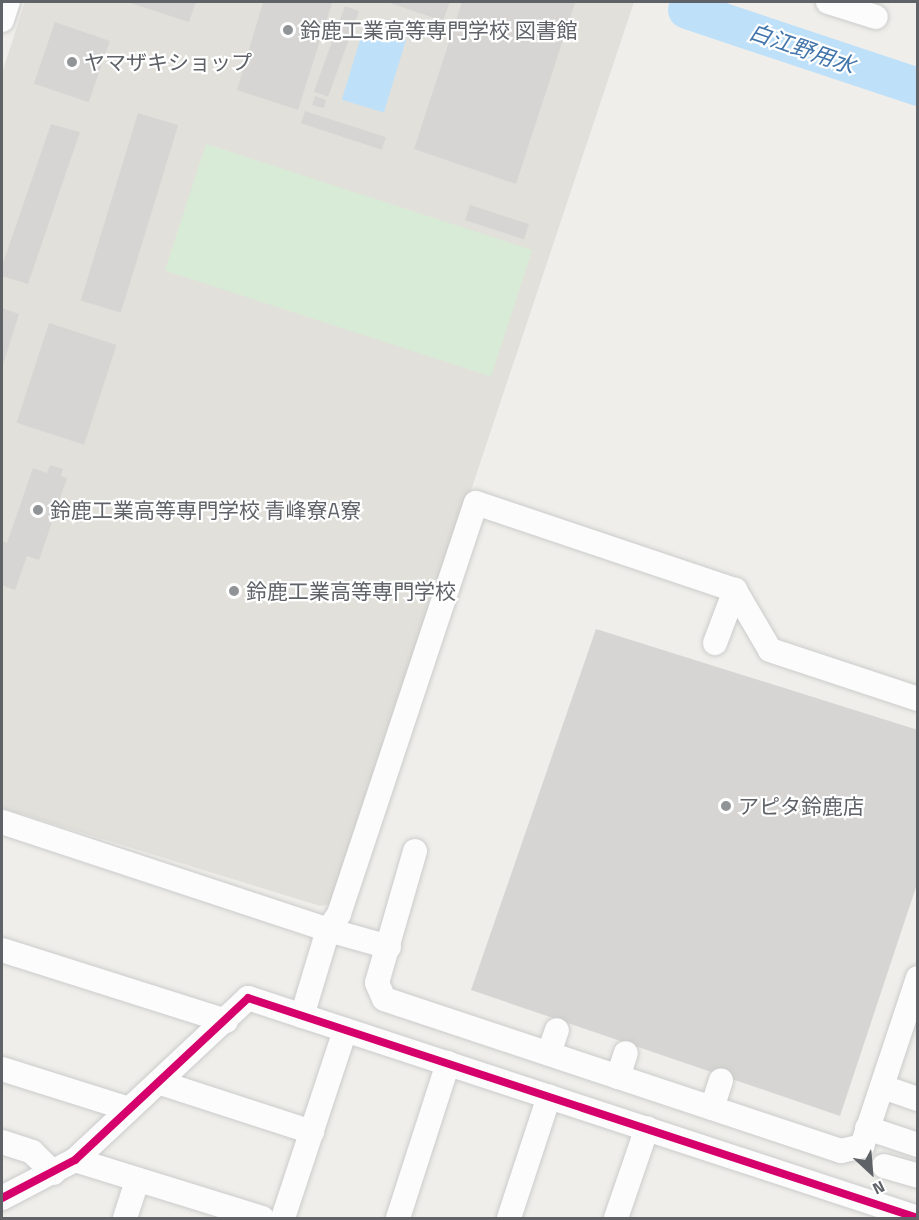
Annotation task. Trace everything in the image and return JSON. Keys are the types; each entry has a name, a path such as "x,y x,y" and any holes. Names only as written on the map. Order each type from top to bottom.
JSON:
{"street":[{"path":"2,20 8,2"},
{"path":"828,2 876,17"},
{"path":"302,1016 328,930 339,914 476,503 735,590 770,650 918,699"},
{"path":"715,643 735,590"},
{"path":"2,822 328,930 389,947"},
{"path":"415,851 377,983 384,999 458,1014 549,1053 841,1151 862,1146 883,1087 887,1049 918,978"},
{"path":"2,950 226,1021"},
{"path":"2,1198 54,1173 75,1160 129,1109 161,1083 248,998 918,1218"},
{"path":"283,1218 345,1030"},
{"path":"549,1053 557,1030"},
{"path":"618,1077 626,1053"},
{"path":"398,1218 448,1063"},
{"path":"2,1069 129,1109"},
{"path":"712,1108 721,1080"},
{"path":"161,1083 312,1132"},
{"path":"883,1087 918,1099"},
{"path":"509,1218 549,1096"},
{"path":"616,1218 646,1128"},
{"path":"867,1128 918,1145"},
{"path":"2,1142 32,1152 54,1173"},
{"path":"75,1160 262,1218"},
{"path":"884,1166 918,1176"},
{"path":"125,1218 137,1180"}],"shaded area":[{"name":"鈴鹿工業高等専門学校","path":"25,2 634,2 333,904 320,906 2,808 2,73"}],"green space":[{"path":"206,144 532,250 491,376 165,270"}],"water":[{"path":"364,27 406,40 384,113 342,100"}],"building":[{"path":"127,2 196,2 189,22"},
{"name":"鈴鹿工業高等専門学校 図書館","path":"263,2 332,3 298,110 237,90"},
{"name":"鈴鹿工業高等専門学校 図書館","path":"387,2 450,2 443,21"},
{"path":"462,2 575,3 516,184 414,149"},
{"path":"345,6 359,11 328,97 314,92"},
{"name":"ヤマザキショップ","path":"55,22 110,41 89,102 34,83"},
{"path":"315,96 326,100 324,108 312,105"},
{"path":"305,111 386,137 382,150 301,123"},
{"path":"138,113 178,125 121,313 81,300"},
{"path":"51,124 80,132 28,284 2,276 2,266"},
{"path":"470,205 529,224 524,239 465,220"},
{"path":"2,308 19,314 2,368"},
{"path":"49,323 117,345 84,445 17,423"},
{"name":"鈴鹿工業高等専門学校 青峰寮A寮","path":"50,465 63,469 61,476 67,478 39,560 27,556 15,590 2,585 2,541 7,543 33,468 47,473"},
{"name":"アピタ鈴鹿店","path":"596,629 918,730 918,881 840,1116 471,990"}],"waterway":[{"name":"白江野用水","path":"687,10 918,87"}],"cycle path":[{"path":"2,1198 75,1160 248,998 918,1218"}],"place":[{"name":"鈴鹿工業高等専門学校 図書館","path":"288,30"},
{"name":"ヤマザキショップ","path":"72,62"},
{"name":"鈴鹿工業高等専門学校 青峰寮A寮","path":"38,510"},
{"name":"鈴鹿工業高等専門学校","path":"234,591"},
{"name":"アピタ鈴鹿店","path":"726,806"}]}
